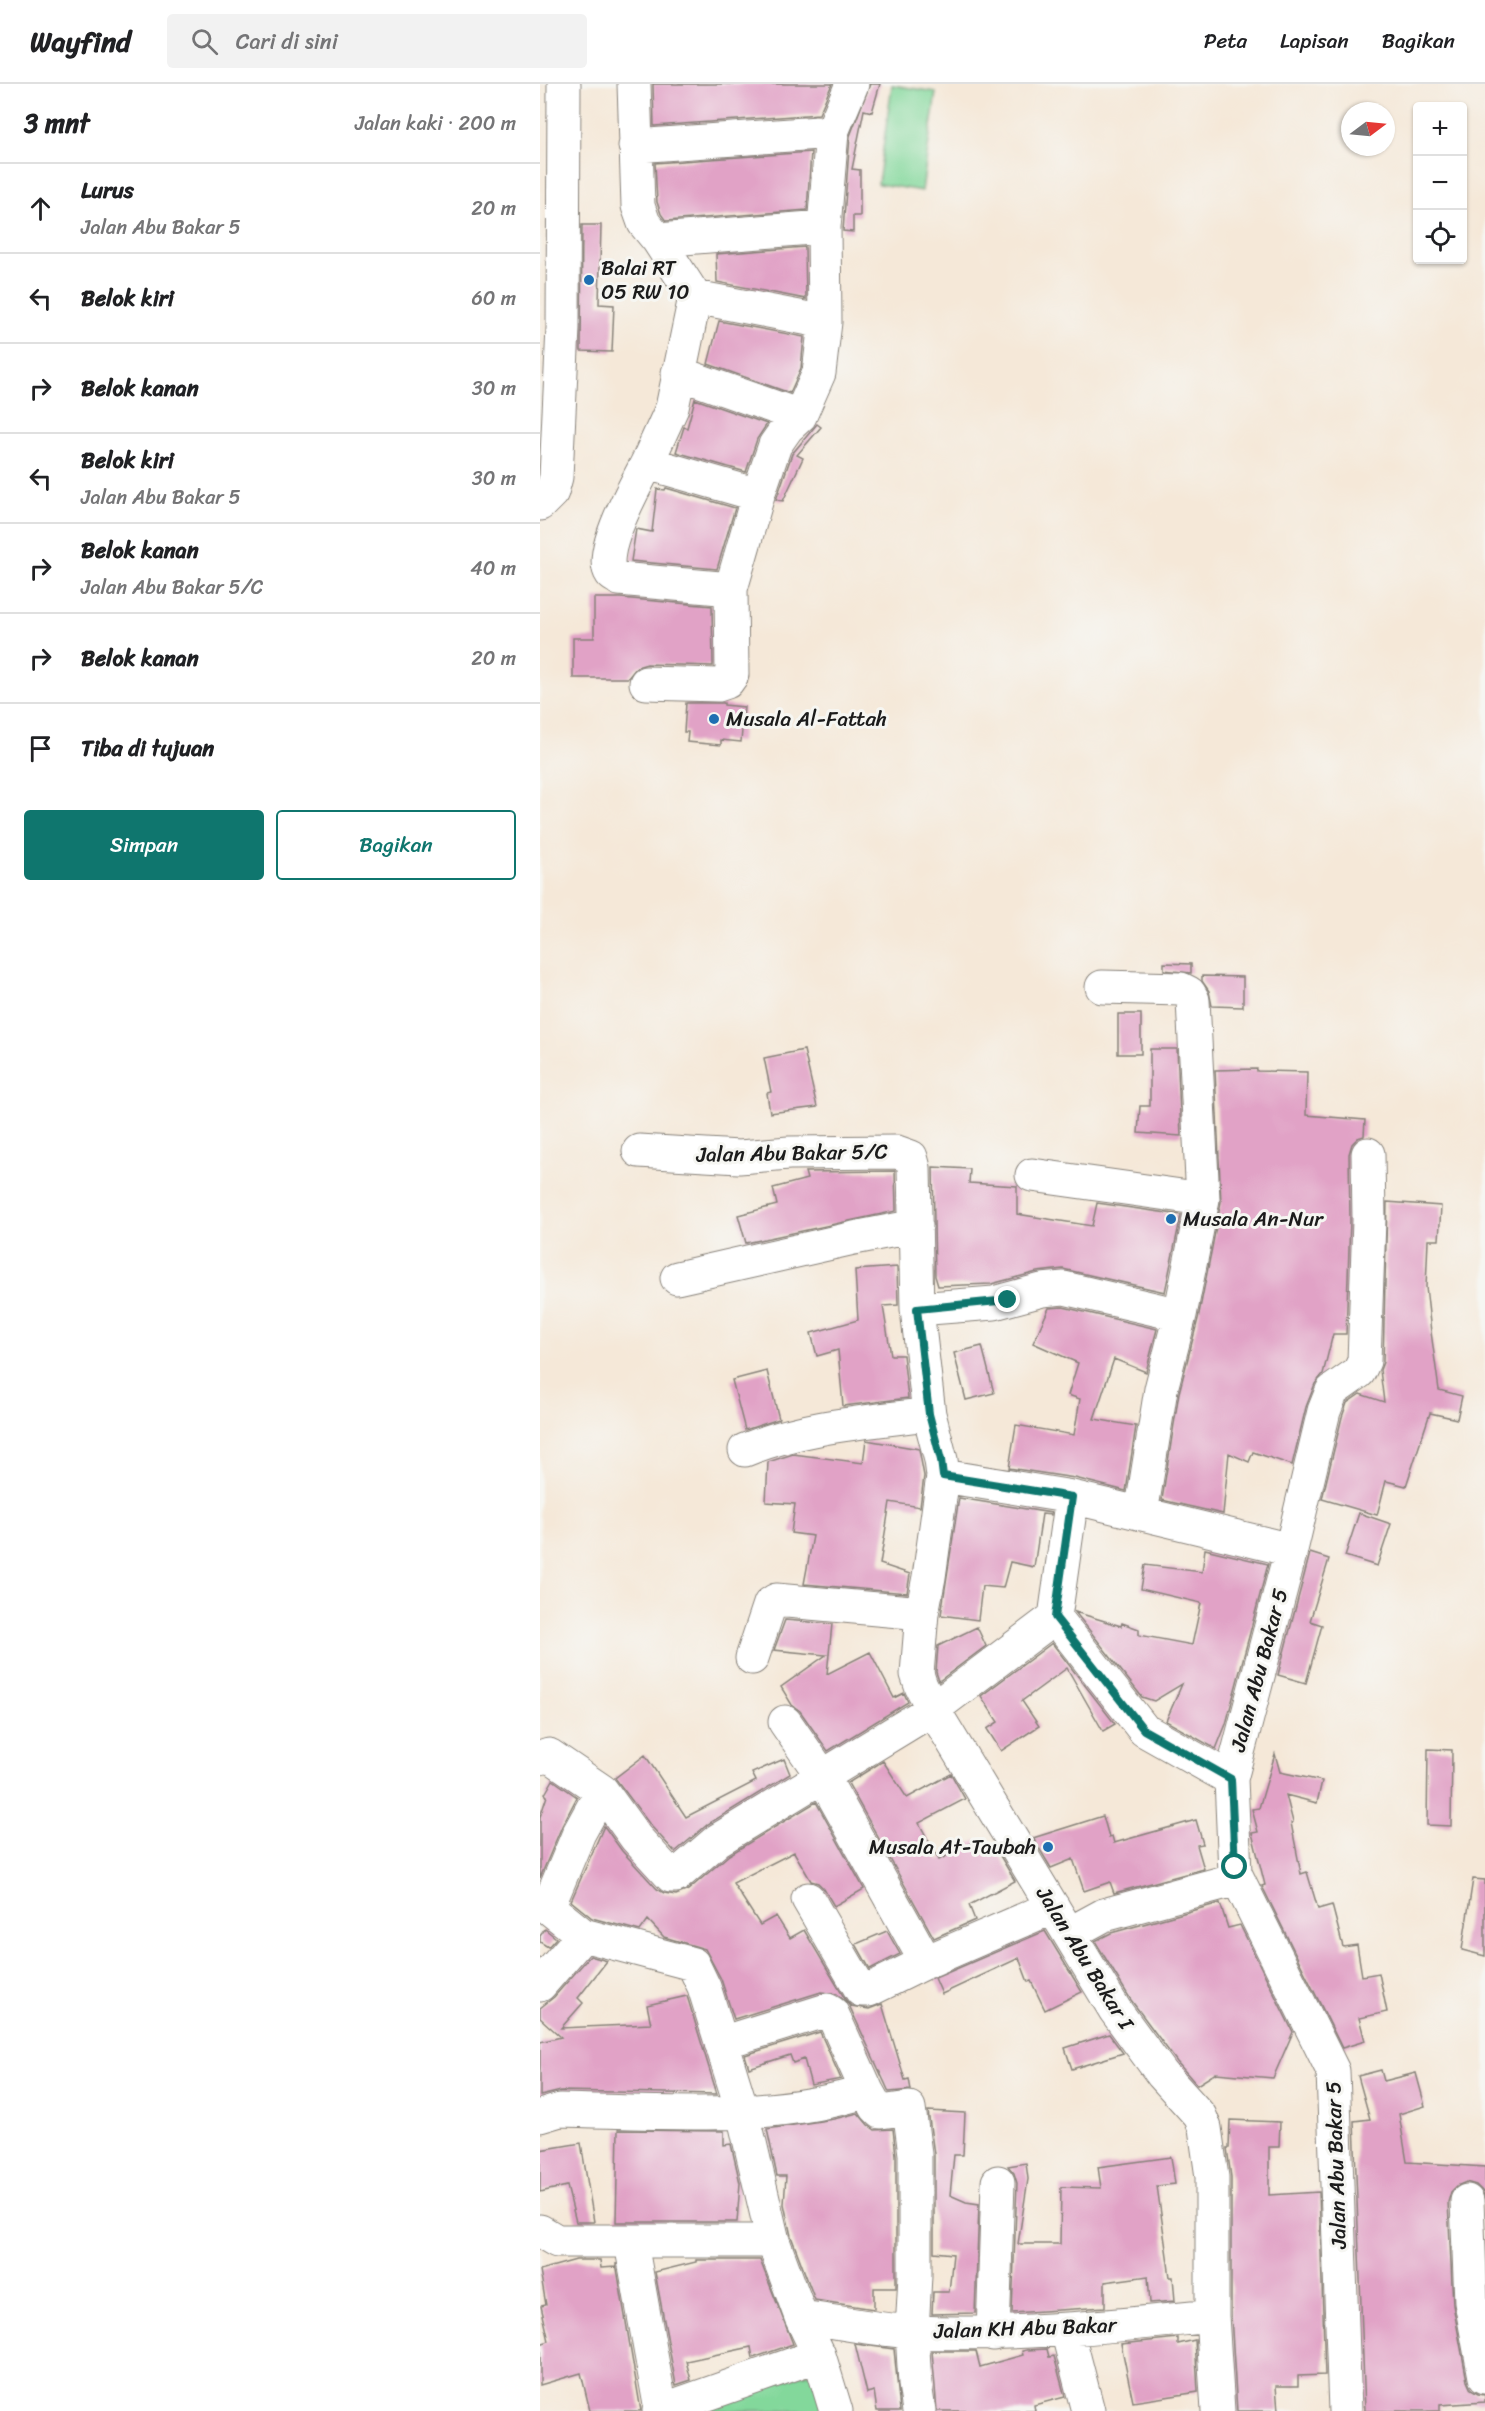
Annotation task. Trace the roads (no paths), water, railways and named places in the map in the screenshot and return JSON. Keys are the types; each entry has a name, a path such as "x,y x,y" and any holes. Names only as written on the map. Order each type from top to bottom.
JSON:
{"street":[{"path":"540,504 552,492 556,477 551,329 551,245 564,84"},
{"path":"634,84 638,206 644,223 658,240 695,297 672,408 647,464 624,506 610,550 609,564 611,573 619,579 731,589"},
{"path":"646,683 718,685 727,682 732,675 731,589 758,495 775,445 787,428 800,416 819,373 825,322 824,227 831,132 852,84"},
{"path":"635,146 831,132"},
{"path":"658,240 824,227"},
{"path":"695,297 825,322"},
{"path":"678,374 800,416"},
{"path":"647,464 758,495"},
{"path":"1102,987 1181,989 1189,993 1193,1000 1203,1199 1180,1315 1161,1389 1142,1514"},
{"name":"Jalan Abu Bakar 5/C","path":"639,1151 739,1157 789,1153 905,1154 911,1157 914,1168 917,1309 929,1414 943,1476"},
{"name":"Jalan Abu Bakar 5","path":"1346,2411 1333,2071 1237,1879 1231,1779 1291,1550 1324,1411 1332,1390 1359,1372 1364,1361 1368,1254 1368,1154"},
{"path":"1032,1175 1203,1199"},
{"path":"678,1278 916,1226"},
{"path":"917,1309 994,1303 1042,1290 1064,1287 1180,1315"},
{"path":"745,1450 776,1437 815,1428 929,1414"},
{"path":"943,1476 1072,1497 1291,1550"},
{"name":"Jalan Abu Bakar I","path":"943,1476 922,1613 917,1674 933,1709 1115,2010 1162,2074 1200,2116 1205,2128 1212,2177 1212,2316 1218,2411"},
{"path":"540,1758 549,1755 602,1791 636,1838 674,1877 718,1840 933,1709 1055,1617 1072,1497"},
{"path":"752,1658 770,1604 776,1600 922,1613"},
{"path":"1055,1617 1144,1730 1231,1779"},
{"path":"785,1722 823,1777 926,1962"},
{"path":"602,1791 579,1833 548,1907 549,1910 583,1935 693,1964 704,1987 743,2113 773,2241 801,2317 819,2355 836,2411"},
{"path":"808,1899 861,1990 869,1990 926,1962 1061,1920 1104,1915 1237,1879"},
{"path":"540,1985 583,1935"},
{"path":"721,2043 826,2010 832,2013 876,2107 881,2112 905,2108 911,2110 915,2154 915,2276 912,2332 919,2411"},
{"path":"540,2116 560,2110 743,2113 842,2099 867,2091"},
{"path":"993,2334 998,2182"},
{"path":"1467,2201 1471,2302 1485,2377"},
{"path":"540,2231 557,2241 773,2241"},
{"path":"631,2242 660,2411 819,2355"},
{"name":"Jalan KH Abu Bakar","path":"801,2317 912,2332 993,2334 1066,2330 1212,2316"},
{"path":"1066,2330 1088,2411"}],"place":[{"name":"Balai RT 05 RW 10","path":"589,280"},
{"name":"Musala Al-Fattah","path":"714,719"},
{"name":"Musala An-Nur","path":"1171,1219"},
{"name":"Musala At-Taubah","path":"1048,1847"}]}
